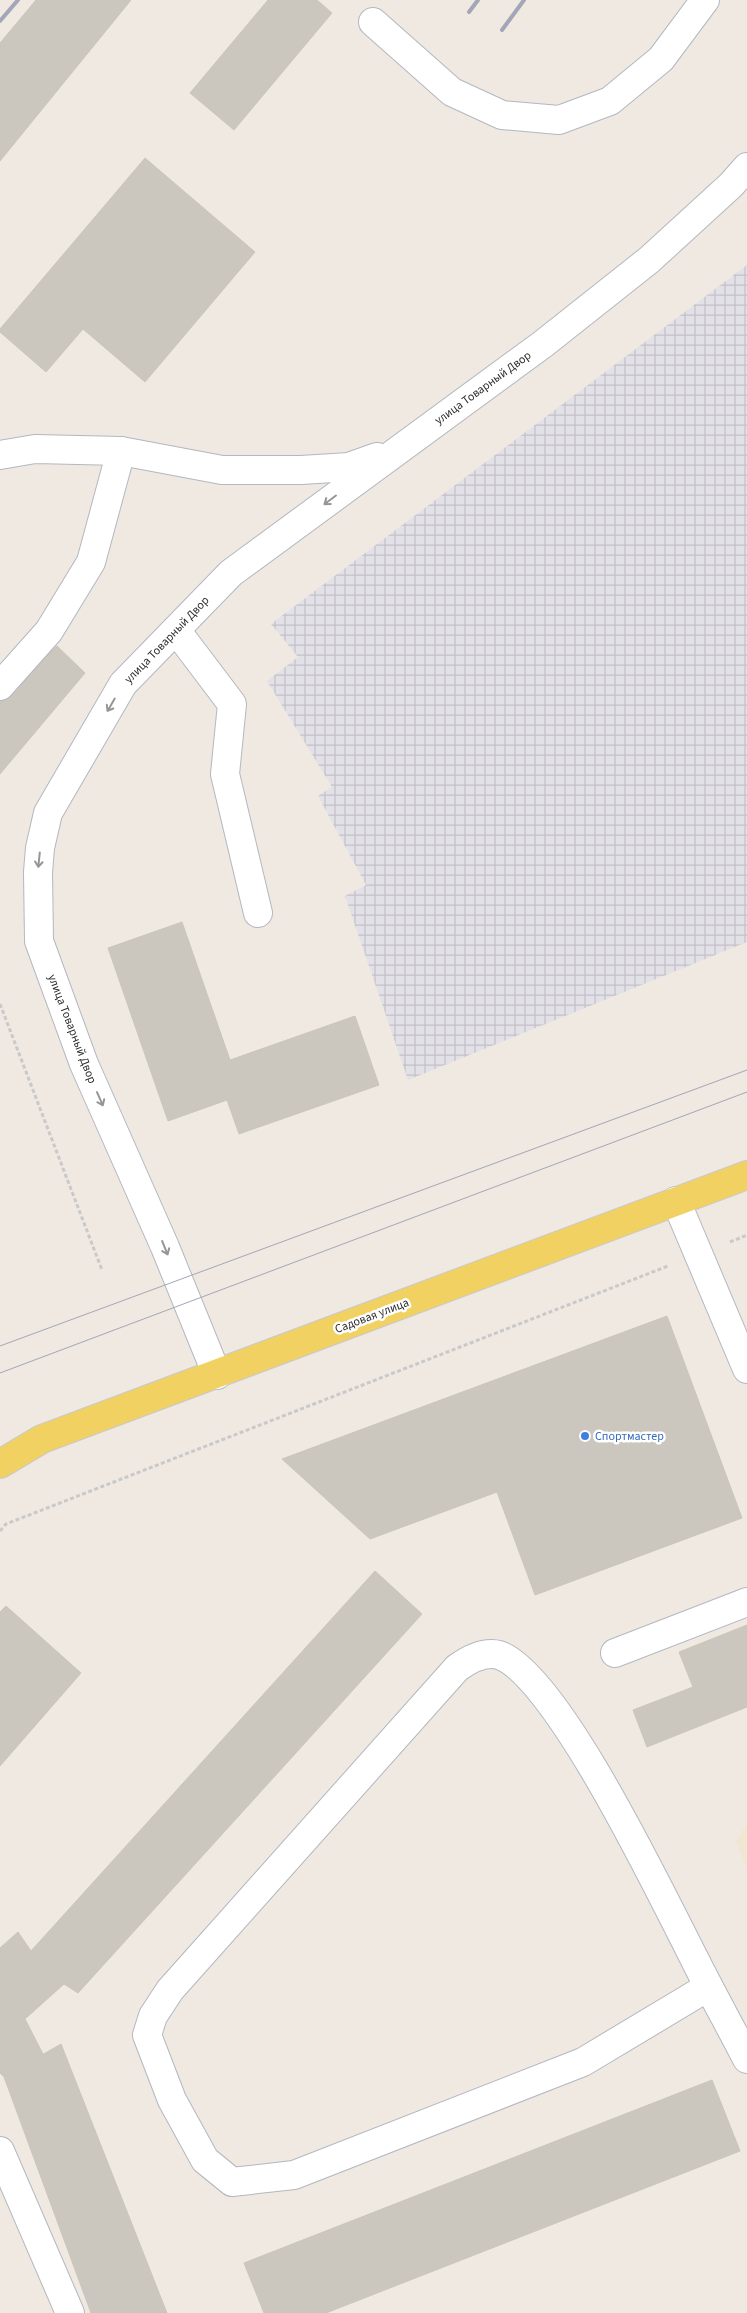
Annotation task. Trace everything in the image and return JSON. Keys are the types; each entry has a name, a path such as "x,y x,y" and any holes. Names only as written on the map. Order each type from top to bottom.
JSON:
{"main road":[{"name":"Садовая улица","path":"0,1464 42,1439 747,1176"}],"street":[{"path":"373,22 452,92 502,115 559,120 610,101 661,59 705,0"},
{"name":"улица Товарный Двор","path":"216,1375 165,1247 84,1064 39,941 38,872 40,848 48,813 123,684 231,573 543,344 648,260 747,168"},
{"path":"0,455 35,449 121,451 222,470 301,470 349,467 397,450"},
{"path":"0,686 49,631 91,562 121,451"},
{"path":"176,630 232,704 225,774 258,913"},
{"path":"676,1201 747,1369"},
{"path":"615,1653 747,1602"},
{"path":"708,1987 583,2062 294,2175 232,2182 204,2160 172,2100 147,2035 154,2016 170,1990 457,1668 470,1658 498,1655 519,1667 556,1711 596,1773 747,2059"},
{"path":"0,2151 70,2313"}],"path":[{"path":"0,1004 102,1270"},
{"path":"0,1531 6,1524 747,1235"}],"shaded area":[{"path":"747,265 747,942 408,1080 345,896 366,885 318,796 332,787 267,681 298,657 271,624"},
{"path":"747,1823 747,1869 736,1841"}],"building":[{"path":"36,0 131,0 0,161 0,43"},
{"path":"268,0 317,0 332,13 234,130 190,93"},
{"path":"145,158 255,252 145,382 83,329 46,372 0,332 0,329"},
{"path":"57,646 85,673 0,774 0,701 22,674"},
{"path":"182,922 230,1060 355,1016 379,1085 239,1134 227,1100 168,1121 108,948"},
{"path":"667,1316 742,1518 535,1595 497,1492 370,1539 282,1459"},
{"path":"375,1571 422,1614 78,1993 64,1984 31,1951"},
{"path":"6,1606 81,1673 0,1766 0,1612"},
{"path":"747,1625 747,1707 647,1747 633,1710 693,1687 679,1652"},
{"path":"18,1932 31,1951 64,1984 25,2019 43,2054 4,2077 0,2073 0,1948"},
{"path":"61,2044 167,2313 91,2313 4,2077"},
{"path":"712,2080 740,2151 326,2313 264,2313 244,2263"}],"tram line":[{"path":"0,1346 747,1070"},
{"path":"0,1373 747,1092"}],"railway":[{"path":"0,21 18,0"},
{"path":"469,12 478,0"},
{"path":"502,30 524,0"}],"place":[{"name":"Спортмастер","path":"585,1436"}]}
